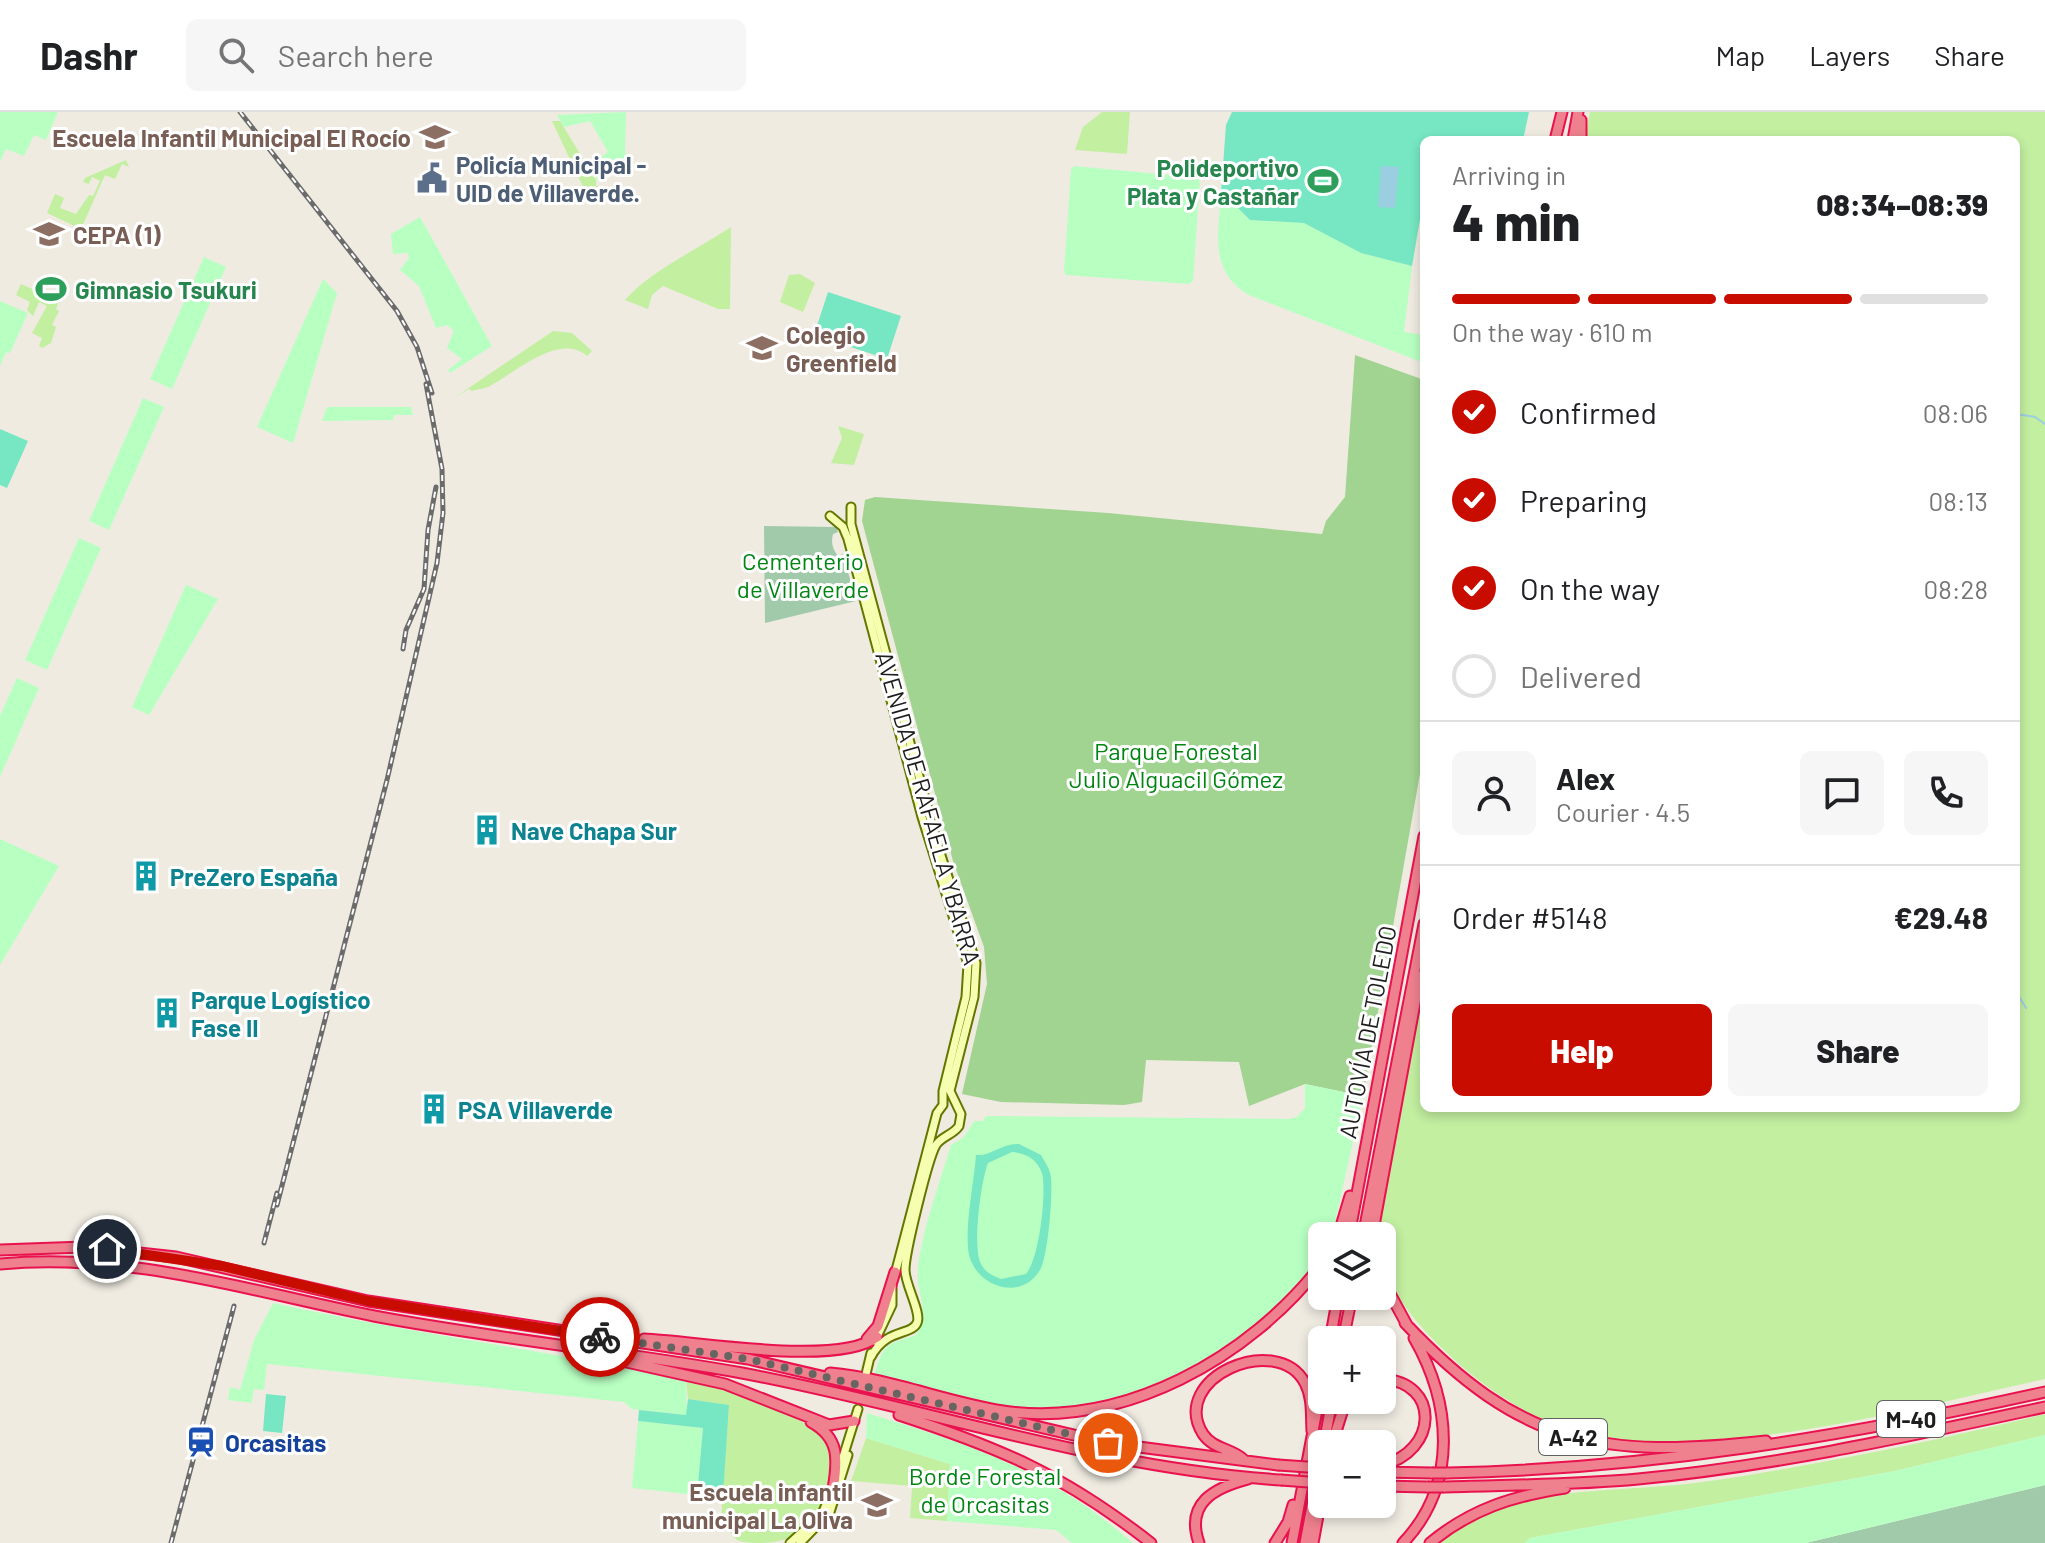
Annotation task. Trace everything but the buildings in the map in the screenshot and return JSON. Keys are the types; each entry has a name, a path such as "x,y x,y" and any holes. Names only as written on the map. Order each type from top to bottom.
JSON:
{"highway":[{"path":"1556,136 1562,112"},
{"path":"1574,136 1580,112"},
{"path":"1580,112 1581,136"},
{"name":"AUTOVÍA DE TOLEDO","path":"1352,1222 1420,857"},
{"name":"AUTOVÍA DE TOLEDO","path":"1366,1222 1420,946"},
{"path":"1377,1222 1420,976"},
{"path":"1342,1222 1368,1135"},
{"path":"0,1250 84,1247 176,1257 368,1301 811,1373 1036,1429 1155,1451 1308,1467"},
{"path":"0,1264 62,1261 150,1267 375,1316 742,1373 1106,1457 1254,1478 1308,1482"},
{"path":"834,1349 856,1345 873,1334 895,1272"},
{"path":"811,1373 842,1374 1023,1413 1073,1413 1102,1408 1176,1381 1224,1354 1266,1323 1308,1279"},
{"path":"1396,1306 1434,1379 1444,1432 1442,1467 1433,1495 1403,1543"},
{"name":"A-42","path":"1405,1323 1448,1367 1487,1397 1536,1424 1564,1434 1649,1448 1768,1440 1777,1445"},
{"path":"605,1338 834,1349 859,1348 877,1337"},
{"path":"564,1345 751,1392 829,1425 854,1421"},
{"path":"1246,1462 1211,1444 1197,1419 1200,1396 1222,1371 1262,1361 1279,1363 1293,1370 1304,1381 1310,1398 1312,1430"},
{"path":"1396,1381 1413,1392 1423,1406 1425,1423 1421,1439 1411,1453 1396,1459"},
{"path":"751,1392 815,1424 829,1436 838,1455 833,1489"},
{"name":"M-40","path":"1396,1472 1615,1466 1777,1445 2045,1392"},
{"path":"853,1397 1017,1457 1077,1488 1151,1543"},
{"name":"M-40","path":"1396,1486 1589,1483 1779,1460 2045,1407"},
{"path":"1275,1543 1288,1522 1308,1452"},
{"path":"1292,1543 1308,1454"},
{"path":"1199,1543 1196,1512 1207,1496 1229,1484 1254,1478"},
{"path":"1430,1543 1493,1504 1516,1496 1589,1483"},
{"path":"1119,1518 1144,1543"},
{"path":"1305,1543 1310,1518"},
{"path":"1313,1543 1318,1518"}],"main road":[{"name":"AVENIDA DE RAFAELA YBARRA","path":"851,507 851,524 937,843 976,963 974,997 950,1091 962,1116 953,1133 941,1139 935,1147 907,1255 906,1280 917,1323 907,1332 897,1332 881,1341 871,1357"},
{"name":"AVENIDA DE RAFAELA YBARRA","path":"830,516 843,527 848,539 922,817 968,964 966,997 943,1091 943,1105 937,1113 895,1272 892,1305 877,1337 866,1374"},
{"path":"943,1105 951,1104 958,1108"},
{"path":"936,1122 942,1134 953,1133"},
{"path":"892,1305 903,1301 914,1305"},
{"path":"887,1317 897,1332"},
{"path":"790,1543 822,1514 858,1409"},
{"path":"800,1543 830,1512 854,1421"}],"green space":[{"path":"0,112 58,112 46,140 34,135 24,156 6,149 0,162"},
{"path":"626,112 625,152 632,161 599,182 587,166 608,152 590,121 564,127 557,115"},
{"path":"1102,112 1130,112 1127,154 1075,150 1083,127"},
{"name":"Polideportivo Plata y Castañar","path":"1232,112 1529,112 1524,136 1420,136 1420,219 1412,266 1361,253 1304,223 1250,220 1234,204 1220,206 1226,125"},
{"path":"1590,112 2045,112 2045,1379 1878,1416 1758,1436 1643,1442 1571,1431 1512,1403 1476,1378 1417,1322 1396,1292 1396,1222 1382,1222 1383,1205 1420,1003 1420,1112 2020,1112 2020,136 1586,136"},
{"path":"552,121 560,121 596,180 596,186 599,186 592,191 585,191"},
{"path":"126,160 129,167 122,164 115,179 105,175 81,229 47,213 55,194 64,198 60,208 76,214 89,195 93,196 100,181 92,177 89,184 83,182 85,178"},
{"path":"1074,166 1200,178 1193,281 1189,284 1066,275 1071,169"},
{"path":"1234,204 1250,220 1304,223 1361,253 1412,266 1404,332 1420,334 1420,361 1249,295 1237,287 1223,267 1220,256 1220,206"},
{"path":"420,217 492,346 450,373 448,370 462,359 447,348 454,331 447,325 436,328 419,286 400,270 409,258 408,253 393,254 391,234"},
{"path":"731,227 730,309 718,309 663,286 652,295 648,309 625,300 660,270"},
{"path":"204,257 226,267 172,389 150,379"},
{"path":"800,274 815,283 803,312 780,302 789,275"},
{"path":"323,279 337,293 293,443 257,427"},
{"path":"21,284 55,299 60,287 64,289 52,325 56,327 51,343 42,348 39,346 42,338 32,333 47,306 39,302 33,316 27,310 30,302 16,295"},
{"path":"828,292 901,316 887,359 814,335"},
{"path":"0,301 28,313 10,353 6,352 0,366"},
{"path":"553,331 572,333 592,351 587,356 576,350 551,352 524,364 488,387 469,389 454,398"},
{"name":"Parque Forestal Julio Alguacil Gómez","path":"1355,355 1420,379 1420,774 1363,1096 1305,1084 1249,1106 1239,1062 1146,1060 1142,1102 1124,1105 1001,1102 962,1094 987,984 984,947 953,861 862,521 865,500 875,497 1108,513 1322,534 1326,521 1345,497"},
{"path":"143,398 164,407 109,530 89,521"},
{"path":"327,407 411,407 413,415 394,415 393,420 322,421"},
{"path":"838,426 864,434 854,465 831,463 842,438"},
{"path":"0,429 28,441 7,488 0,485"},
{"name":"Cementerio de Villaverde","path":"764,526 836,527 838,532 833,534 832,545 838,556 843,554 856,601 765,623"},
{"path":"79,538 101,548 47,670 25,660"},
{"path":"186,585 218,599 149,715 132,707"},
{"path":"17,678 39,688 0,777 0,716"},
{"path":"0,839 59,866 0,965"},
{"path":"1305,1084 1363,1096 1335,1222 1308,1222 1308,1275 1279,1305 1210,1356 1180,1373 1117,1397 1052,1408 1000,1405 874,1377 883,1351 898,1341 916,1335 921,1326 923,1310 918,1268 927,1222 951,1145 964,1137 974,1121 983,1121 986,1116 1289,1119 1297,1117 1305,1108"},
{"path":"1013,1144 1041,1155 1050,1171 1051,1185 1043,1263 1032,1280 1011,1288 990,1282 974,1266 969,1255 968,1232 976,1155","holes":["1012,1152 1034,1160 1042,1173 1041,1225 1035,1255 1026,1274 1001,1279 981,1264 977,1229 988,1163"]},
{"path":"273,1303 686,1380 687,1415 632,1409 624,1402 267,1364 264,1390 254,1389 252,1403 228,1400 230,1387 240,1390 254,1340"},
{"path":"686,1380 725,1389 786,1412 820,1435 834,1449 824,1499 808,1525 780,1541 743,1542 735,1538 721,1521 729,1405 688,1399"},
{"path":"266,1394 286,1396 282,1433 263,1431"},
{"path":"688,1399 729,1405 723,1496 697,1495 703,1428 638,1421 639,1410 686,1415"},
{"name":"Borde Forestal de Orcasitas","path":"867,1413 975,1449 1040,1478 1071,1496 1133,1543 1072,1543 1056,1530 947,1521 950,1464 866,1438"},
{"path":"2045,1414 2045,1435 1895,1471 1530,1538 1525,1543 1435,1543 1465,1523 1532,1499 1710,1481 1878,1451"},
{"path":"638,1421 703,1428 697,1495 632,1488"},
{"path":"2045,1435 2045,1485 1806,1543 1525,1543 1530,1538 1895,1471"},
{"path":"866,1438 950,1464 947,1521 910,1518 912,1486 851,1481"},
{"path":"2045,1485 2045,1543 1806,1543"}],"water":[{"path":"1381,166 1399,167 1395,208 1378,207"}],"waterway":[{"path":"2020,415 2035,417 2045,424"},
{"path":"2020,998 2026,1008"}],"railway":[{"path":"240,112 397,311 417,347 432,393"},
{"path":"277,1205 387,780 437,563 443,513 442,469 426,384"},
{"path":"403,649 406,630 424,589 428,530 436,487"},
{"path":"264,1243 277,1193"},
{"path":"171,1543 234,1306"}],"way so far":[{"path":"600,1337 748,1359 1036,1429 1108,1443"}],"place":[{"name":"Escuela Infantil Municipal El Rocío","path":"435,137"},
{"name":"Policía Municipal - UID de Villaverde.","path":"432,178"},
{"name":"Polideportivo Plata y Castañar","path":"1323,181"},
{"name":"CEPA (1)","path":"49,234"},
{"name":"Gimnasio Tsukuri","path":"51,289"},
{"name":"Colegio Greenfield","path":"762,348"},
{"name":"Nave Chapa Sur","path":"487,830"},
{"name":"PreZero España","path":"146,876"},
{"name":"Parque Logístico Fase II","path":"167,1013"},
{"name":"PSA Villaverde","path":"434,1109"},
{"name":"Orcasitas","path":"201,1442"},
{"name":"Escuela infantil municipal La Oliva","path":"877,1505"}],"route":[{"path":"107,1249 222,1266 368,1301 600,1337"}]}
